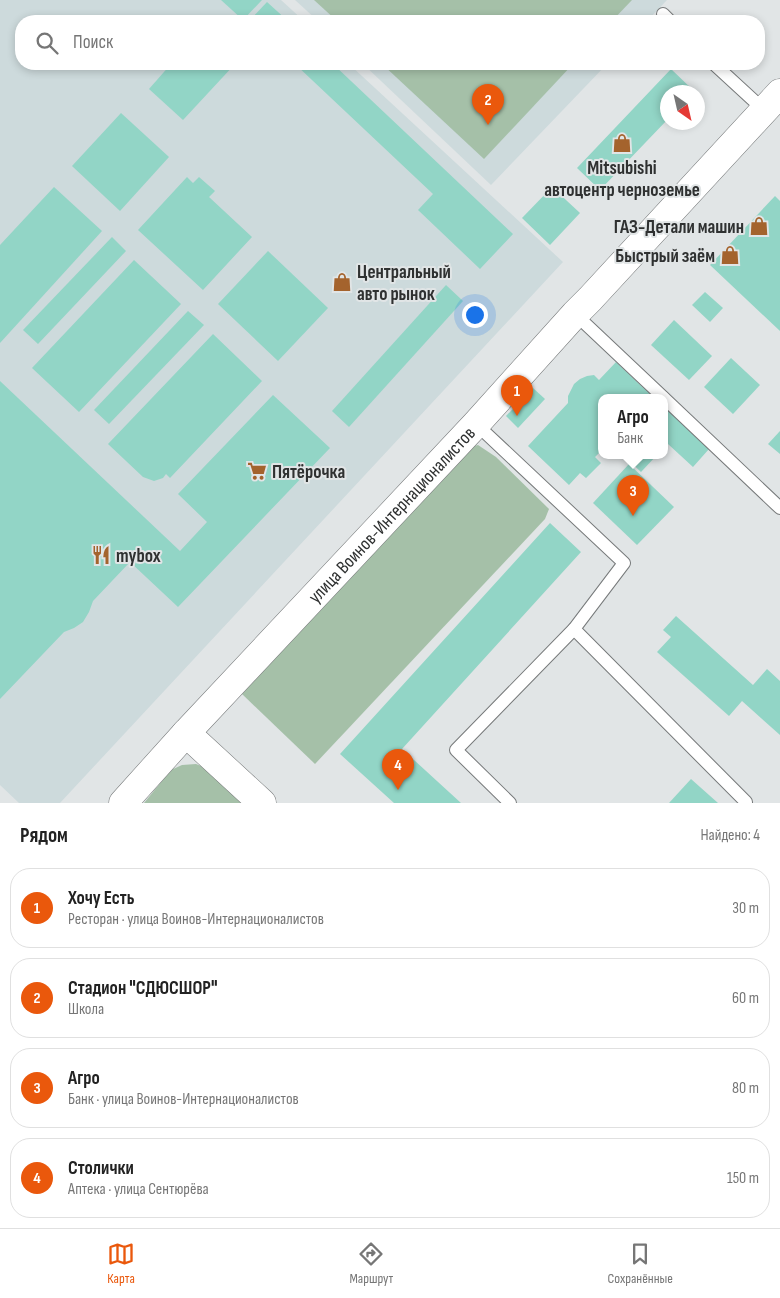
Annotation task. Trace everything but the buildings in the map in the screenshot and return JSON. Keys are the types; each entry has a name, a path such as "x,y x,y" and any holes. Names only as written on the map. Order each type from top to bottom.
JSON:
{"street":[{"name":"улица Воинов-Интернационалистов","path":"123,803 186,733 476,424 575,314 772,102"},
{"path":"186,733 262,803"}],"lane":[{"path":"723,70 772,102"},
{"path":"575,314 660,394"},
{"path":"668,402 780,508"},
{"path":"476,424 624,563 574,629 456,750 510,803"},
{"path":"574,629 746,802"}],"shaded area":[{"path":"0,0 281,0 297,15 15,15 15,70 355,70 563,262 60,803 19,803 0,785"},
{"path":"295,0 667,0 653,15 311,15"},
{"path":"369,70 601,70 491,185"}],"green space":[{"path":"314,0 632,0 618,15 330,15"},
{"path":"388,70 567,70 484,159"},
{"path":"478,445 496,457 549,509 545,519 315,764 242,694 470,447"},
{"path":"196,764 211,770 246,803 144,803 171,770 182,765"}],"place":[{"name":"Стадион \"СДЮСШОР\"","path":"488,125"},
{"name":"Mitsubishi автоцентр черноземье","path":"622,143"},
{"name":"ГАЗ-Детали машин","path":"759,226"},
{"name":"Быстрый заём","path":"730,255"},
{"name":"Центральный авто рынок","path":"342,282"},
{"name":"Хочу Есть","path":"517,416"},
{"name":"Пятёрочка","path":"257,471"},
{"name":"Агро","path":"633,516"},
{"name":"mybox","path":"101,555"},
{"name":"Столички","path":"398,790"}]}
